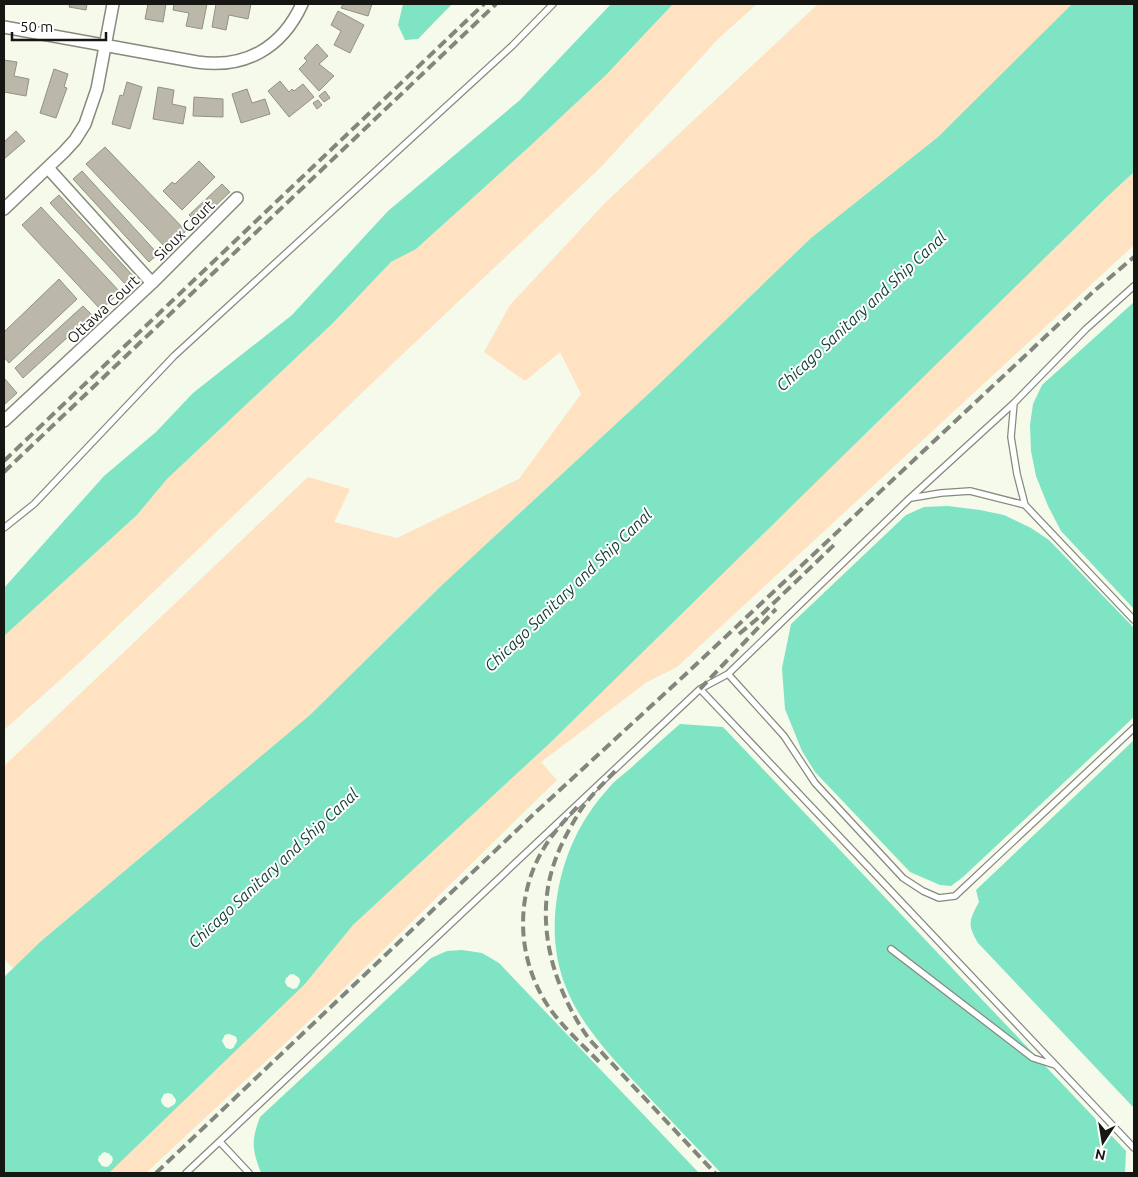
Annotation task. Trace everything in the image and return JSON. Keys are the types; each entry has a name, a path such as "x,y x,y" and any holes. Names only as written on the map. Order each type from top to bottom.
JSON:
{"street":[{"path":"4,209 75,140 85,124 97,89 114,4"},
{"path":"4,27 203,63 229,63 250,57 274,42 290,25 302,4"},
{"name":"Ottawa Court","path":"4,421 152,283 48,168"},
{"name":"Sioux Court","path":"152,283 236,198"}],"lane":[{"path":"4,528 34,504 174,356 512,46 553,4"},
{"path":"186,1173 700,689 728,674 909,499 1014,403 1086,329 1134,286"},
{"path":"1014,403 1011,437 1017,474 1025,505 1134,620"},
{"path":"909,499 941,493 970,491 1025,505"},
{"path":"728,674 784,736 816,783 903,878 923,891 939,898 956,896 1134,728"},
{"path":"700,689 1134,1148"},
{"path":"891,948 1032,1058 1056,1065"},
{"path":"220,1142 249,1173"}],"shaded area":[{"path":"673,4 757,4 718,39 601,167 79,663 4,730 4,636 137,515 167,479 333,323 391,262 416,249 529,147 606,75"},
{"path":"818,4 1072,4 938,137 811,238 658,385 441,586 310,715 40,942 13,968 4,959 4,766 308,477 350,489 334,522 397,538 519,479 581,394 560,352 525,381 484,352 510,305 606,202"},
{"path":"1134,172 1134,245 677,667 647,682 541,762 557,780 340,992 146,1173 109,1173 305,984 353,925 550,743"}],"water":[{"path":"403,4 452,4 418,39 405,40 398,25"},
{"path":"611,4 673,4 606,75 529,147 416,249 391,262 333,323 167,479 137,515 4,636 4,588 104,476 156,432 193,393 292,315 388,211 520,100"},
{"name":"Chicago Sanitary and Ship Canal","path":"1072,4 1134,4 1134,172 550,743 353,925 305,984 109,1173 4,1173 4,977 40,942 310,715 441,586 658,385 811,238 938,137","holes":["293,974 299,978 300,982 293,989 285,982 289,975","229,1034 236,1037 237,1041 233,1048 230,1049 222,1041 225,1035","168,1093 176,1100 172,1106 165,1107 161,1100","109,1153 112,1163 102,1166 98,1160 99,1156"]},
{"path":"1134,302 1134,609 1061,531 1036,476 1031,451 1030,425 1033,404 1042,385"},
{"path":"948,506 1004,515 1031,528 1049,540 1134,628 1134,717 963,877 951,886 940,885 910,872 815,772 802,751 785,709 782,668 791,624 906,515 924,507"},
{"path":"680,724 723,727 1126,1151 1125,1173 721,1173 624,1070 587,1026 573,1003 563,979 557,953 555,924 558,891 565,863 575,837 589,813 613,784"},
{"path":"1134,740 1134,1108 978,943 972,931 971,918 979,902 976,890"},
{"path":"462,950 482,953 499,963 699,1173 261,1173 254,1145 255,1132 260,1117 431,958 447,951"}],"pier":[{"path":"293,974 299,978 300,982 297,988 293,989 287,986 285,982 286,978"},
{"path":"229,1034 236,1037 237,1041 233,1048 230,1049 226,1048 222,1041 225,1035"},
{"path":"164,1094 172,1094 176,1100 175,1104 168,1108 162,1104 161,1100"},
{"path":"105,1152 112,1156 113,1160 106,1167 102,1166 98,1160 102,1153"}],"building":[{"path":"70,4 87,4 86,10 69,7"},
{"path":"148,4 166,4 163,22 145,19"},
{"path":"174,4 207,4 202,29 186,26 189,13 173,10"},
{"path":"216,4 251,4 248,19 229,15 226,30 212,27"},
{"path":"343,4 372,4 368,16 341,8"},
{"path":"338,11 364,25 350,53 334,45 341,31 331,25"},
{"path":"317,44 328,56 319,64 334,76 319,91 299,69 307,61 304,58"},
{"path":"4,60 17,62 14,76 29,79 26,96 4,92"},
{"path":"54,69 68,74 64,87 67,88 56,118 40,113"},
{"path":"280,81 289,92 292,89 294,91 303,84 314,97 289,117 268,91"},
{"path":"127,82 142,87 130,129 112,124 120,95 123,96"},
{"path":"158,87 174,90 172,104 186,107 183,124 153,119"},
{"path":"247,89 252,103 265,99 270,114 241,123 232,94"},
{"path":"325,91 330,98 324,102 319,96"},
{"path":"194,97 223,99 223,117 193,116"},
{"path":"318,100 322,105 317,109 313,103"},
{"path":"16,131 25,141 4,159 4,142"},
{"path":"105,147 186,231 167,249 86,164"},
{"path":"199,161 215,177 182,210 163,191 172,182 175,184"},
{"path":"82,171 158,254 149,262 73,179"},
{"path":"222,184 230,192 197,223 189,215"},
{"path":"59,195 135,278 127,286 50,203"},
{"path":"41,207 120,292 101,310 22,225"},
{"path":"59,279 77,299 9,363 4,357 4,332"},
{"path":"83,306 92,315 23,378 15,368"},
{"path":"4,378 17,393 4,405"}],"railway":[{"path":"4,461 484,4"},
{"path":"4,472 496,4"},
{"path":"156,1173 537,811 1094,291 1134,257"},
{"path":"739,634 834,545"},
{"path":"700,689 776,609"},
{"path":"615,771 580,811 564,839 554,862 547,892 546,914 551,958 566,1000 589,1039 715,1173"},
{"path":"577,807 551,837 534,867 524,907 523,928 530,968 548,1006 567,1029 602,1065"}]}
